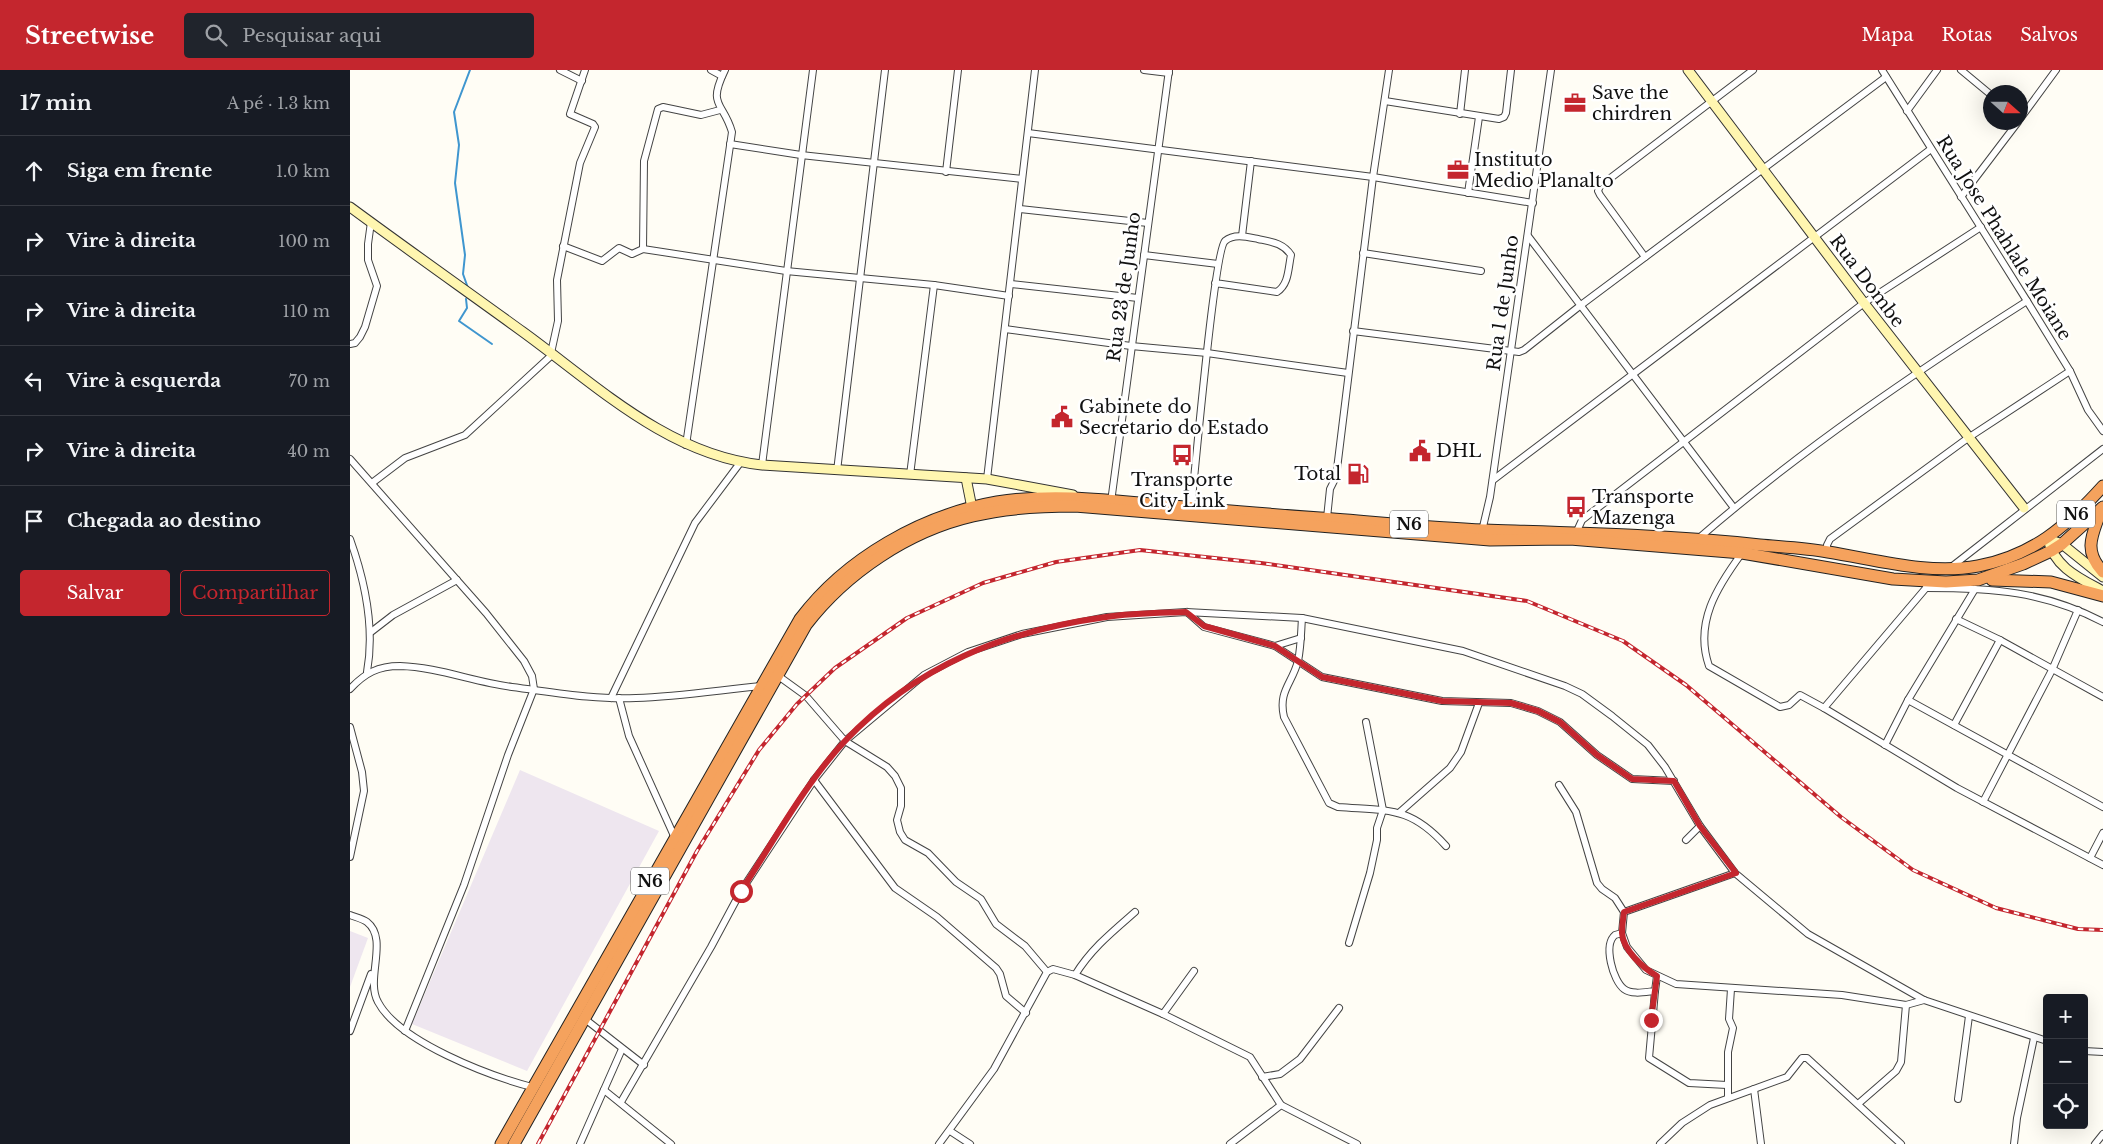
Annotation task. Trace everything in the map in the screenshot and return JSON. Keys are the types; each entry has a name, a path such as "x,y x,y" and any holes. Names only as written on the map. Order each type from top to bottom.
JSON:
{"highway":[{"name":"N6","path":"514,1144 806,626 822,605 859,572 911,540 972,516 1037,506 1111,505 1191,508 1327,518 1481,535 1577,532 1699,538 1827,551 1880,563 1948,570 2003,560 2048,539 2103,486"},
{"name":"N6","path":"501,1144 800,619 814,600 854,566 906,532 972,508 1014,500 1085,498 1111,505 1481,535 1742,553 1927,585 1976,584 2023,564 2062,544 2103,507"},
{"path":"2103,507 2090,545 2095,563 2103,572"},
{"path":"1976,584 2018,579 2051,582 2103,596"}],"street":[{"path":"560,70 582,81"},
{"path":"372,483 405,458 465,435 552,354 559,302 556,280 580,163 594,127 594,124 570,114 586,70"},
{"path":"686,445 732,132 729,123 715,100 723,73 711,70"},
{"path":"762,465 813,70"},
{"path":"837,471 885,70"},
{"path":"946,172 958,70"},
{"path":"987,479 1035,70"},
{"path":"1144,70 1169,72"},
{"path":"1327,518 1330,489 1336,477 1373,177 1390,70"},
{"path":"1460,114 1465,70"},
{"path":"1385,101 1499,119 1504,117 1511,70"},
{"name":"Rua 1 de Junho","path":"1481,535 1493,480 1551,70"},
{"name":"Rua Dombe","path":"1688,70 1916,371 2024,508"},
{"path":"1645,257 1600,195 1598,191 1600,186 1753,70"},
{"name":"Rua Jose Phahlale Moiane","path":"1882,70 2070,371 2088,410 2103,431"},
{"path":"1907,111 1937,70"},
{"path":"1961,70 1983,88"},
{"path":"2028,108 2056,70"},
{"name":"Rua 23 de Junho","path":"1111,505 1169,72"},
{"path":"1353,331 1511,351 1524,350 1581,305 1886,77"},
{"path":"643,249 644,162 658,109 663,107 701,115 720,110"},
{"path":"1468,193 1479,117"},
{"path":"1961,197 2012,130"},
{"path":"1028,133 1373,177 1533,203"},
{"path":"730,144 801,155 1022,179"},
{"path":"1493,480 1813,236 1931,149"},
{"path":"1242,236 1251,161"},
{"path":"350,206 646,422 686,445 740,463 837,471 987,479 1055,490 1085,498"},
{"path":"1020,209 1148,223"},
{"path":"350,344 360,337 376,286 368,260 371,222"},
{"path":"1577,532 1582,520 1864,303 1981,227"},
{"path":"1191,508 1207,353 1215,283 1220,251 1225,241 1234,236 1242,236 1279,244 1286,248 1291,255 1286,280 1282,288 1276,292 1268,293 1215,283"},
{"path":"1528,236 1734,508"},
{"path":"564,246 602,261 619,248 632,254 643,249 786,271 934,285 1009,296"},
{"path":"1363,253 1481,271"},
{"path":"1144,255 1218,264"},
{"path":"1011,284 1138,298"},
{"path":"910,475 934,285"},
{"path":"1699,538 1734,508 1916,371 2027,301"},
{"path":"1006,329 1131,346 1207,353 1348,373"},
{"path":"1827,551 1827,544 1830,539 1968,438 2070,371"},
{"path":"1948,570 2024,508 2103,448"},
{"path":"350,459 457,580 524,661 532,676 534,689 508,755 464,885 405,1031"},
{"path":"611,698 626,661 695,523 740,463"},
{"path":"966,478 972,508"},
{"path":"350,539 363,581 371,632 367,672"},
{"path":"2103,577 2062,544 2048,539 2050,551 2073,575 2103,591"},
{"path":"1742,553 1717,589 1709,609 1704,638 1709,666 1780,707 1789,705 1800,695 1983,802 2103,864"},
{"path":"371,632 393,614 457,580"},
{"path":"1885,745 1908,700 1976,584 2041,597 2078,610 2103,622"},
{"path":"1824,708 1927,585"},
{"path":"1983,802 2052,670 2078,610"},
{"path":"1186,612 1204,626 1275,646 1322,677 1442,701 1511,703 1538,711 1560,722 1597,755 1632,779 1674,781"},
{"path":"621,1102 644,1065 741,891 814,780 844,741 924,675 968,652 1022,634 1107,617 1186,612 1302,618 1463,651 1565,686 1582,694 1648,745 1674,781 1700,826 1736,873 1808,934 1924,1000 2043,1040"},
{"path":"1302,618 1298,662 1282,699 1284,717 1329,803 1338,807 1400,812 1419,820 1430,828 1446,846"},
{"path":"1956,619 2000,640 2103,697"},
{"path":"1275,646 1301,638"},
{"path":"1954,725 2000,640"},
{"path":"350,688 367,672 380,668 400,666 433,671 475,681 611,698 654,697 761,686"},
{"path":"777,675 806,696 844,741 887,767 895,776 901,788 902,806 897,820 900,832 905,840 928,853 956,882 981,899 996,924 1025,946 1047,972"},
{"path":"618,698 629,736 675,838"},
{"path":"1908,700 2103,807"},
{"path":"1400,812 1450,768 1461,752 1480,703"},
{"path":"1349,943 1370,873 1377,840 1377,828 1383,810 1366,722"},
{"path":"350,727 362,772 364,791 350,857"},
{"path":"814,780 896,888 937,917 996,968 1000,974 1006,996 1026,1012"},
{"path":"1559,785 1576,812 1598,883 1602,889 1615,898 1624,912 1622,933 1627,947 1646,970 1676,984 1842,995 1906,1004 1924,1000"},
{"path":"1686,840 1700,826"},
{"path":"2090,858 2103,833"},
{"path":"1624,912 1736,873"},
{"path":"1075,975 1099,942 1134,912"},
{"path":"350,914 367,922 375,931 377,944 372,987 377,1002 388,1017 405,1031 499,1078 532,1087"},
{"path":"1622,933 1612,937 1610,942 1611,959 1619,984 1631,992 1655,991"},
{"path":"350,1031 374,966"},
{"path":"939,1144 994,1069 1047,972 1057,969 1075,975 1163,1014 1250,1057 1281,1104 1357,1144"},
{"path":"1163,1014 1194,971"},
{"path":"1657,976 1649,1058 1689,1083 1727,1085"},
{"path":"1728,1097 1728,1052 1733,1028 1729,1019 1731,989"},
{"path":"1858,1104 1896,1071 1901,1062 1906,1004"},
{"path":"1262,1077 1280,1074 1300,1059 1339,1008"},
{"path":"1958,1100 1969,1016"},
{"path":"585,1019 644,1065"},
{"path":"2014,1144 2017,1118 2034,1038"},
{"path":"580,1144 622,1049"},
{"path":"2088,1050 2103,1052"},
{"path":"1660,1144 1682,1122 1710,1104 1787,1077 1802,1058 1807,1058 1901,1144"},
{"path":"1754,1088 1761,1144"},
{"path":"604,1090 671,1144"},
{"path":"1232,1143 1281,1104"},
{"path":"950,1131 970,1144"},
{"path":"2095,1144 2103,1134"}],"shaded area":[{"path":"520,770 659,831 527,1071 412,1024"},
{"path":"350,931 368,938 350,987"}],"waterway":[{"path":"468,288 463,274 465,255 455,183 459,145 454,112 470,70"},
{"path":"466,299 467,308 459,321 492,344"}],"railway":[{"path":"538,1144 697,851 759,750 797,704 835,668 907,618 983,583 1056,562 1140,550 1261,563 1527,601 1623,641 1686,685 1841,817 1913,870 1996,908 2078,929 2103,930"}],"place":[{"name":"Save the chirdren","path":"1575,103"},
{"name":"Instituto Medio Planalto","path":"1458,170"},
{"name":"Gabinete do Secretario do Estado","path":"1062,417"},
{"name":"DHL","path":"1420,451"},
{"name":"Transporte City Link","path":"1182,455"},
{"name":"Total","path":"1358,474"},
{"name":"Transporte Mazenga","path":"1576,507"}],"route":[{"path":"741,891 814,780 844,741 924,675 968,652 1022,634 1107,617 1186,612 1204,626 1275,646 1322,677 1442,701 1459,703 1511,703 1538,711 1560,722 1597,755 1632,779 1640,781 1674,781 1700,826 1736,873 1624,912 1622,933 1627,947 1646,970 1657,976 1651,1020"}]}
